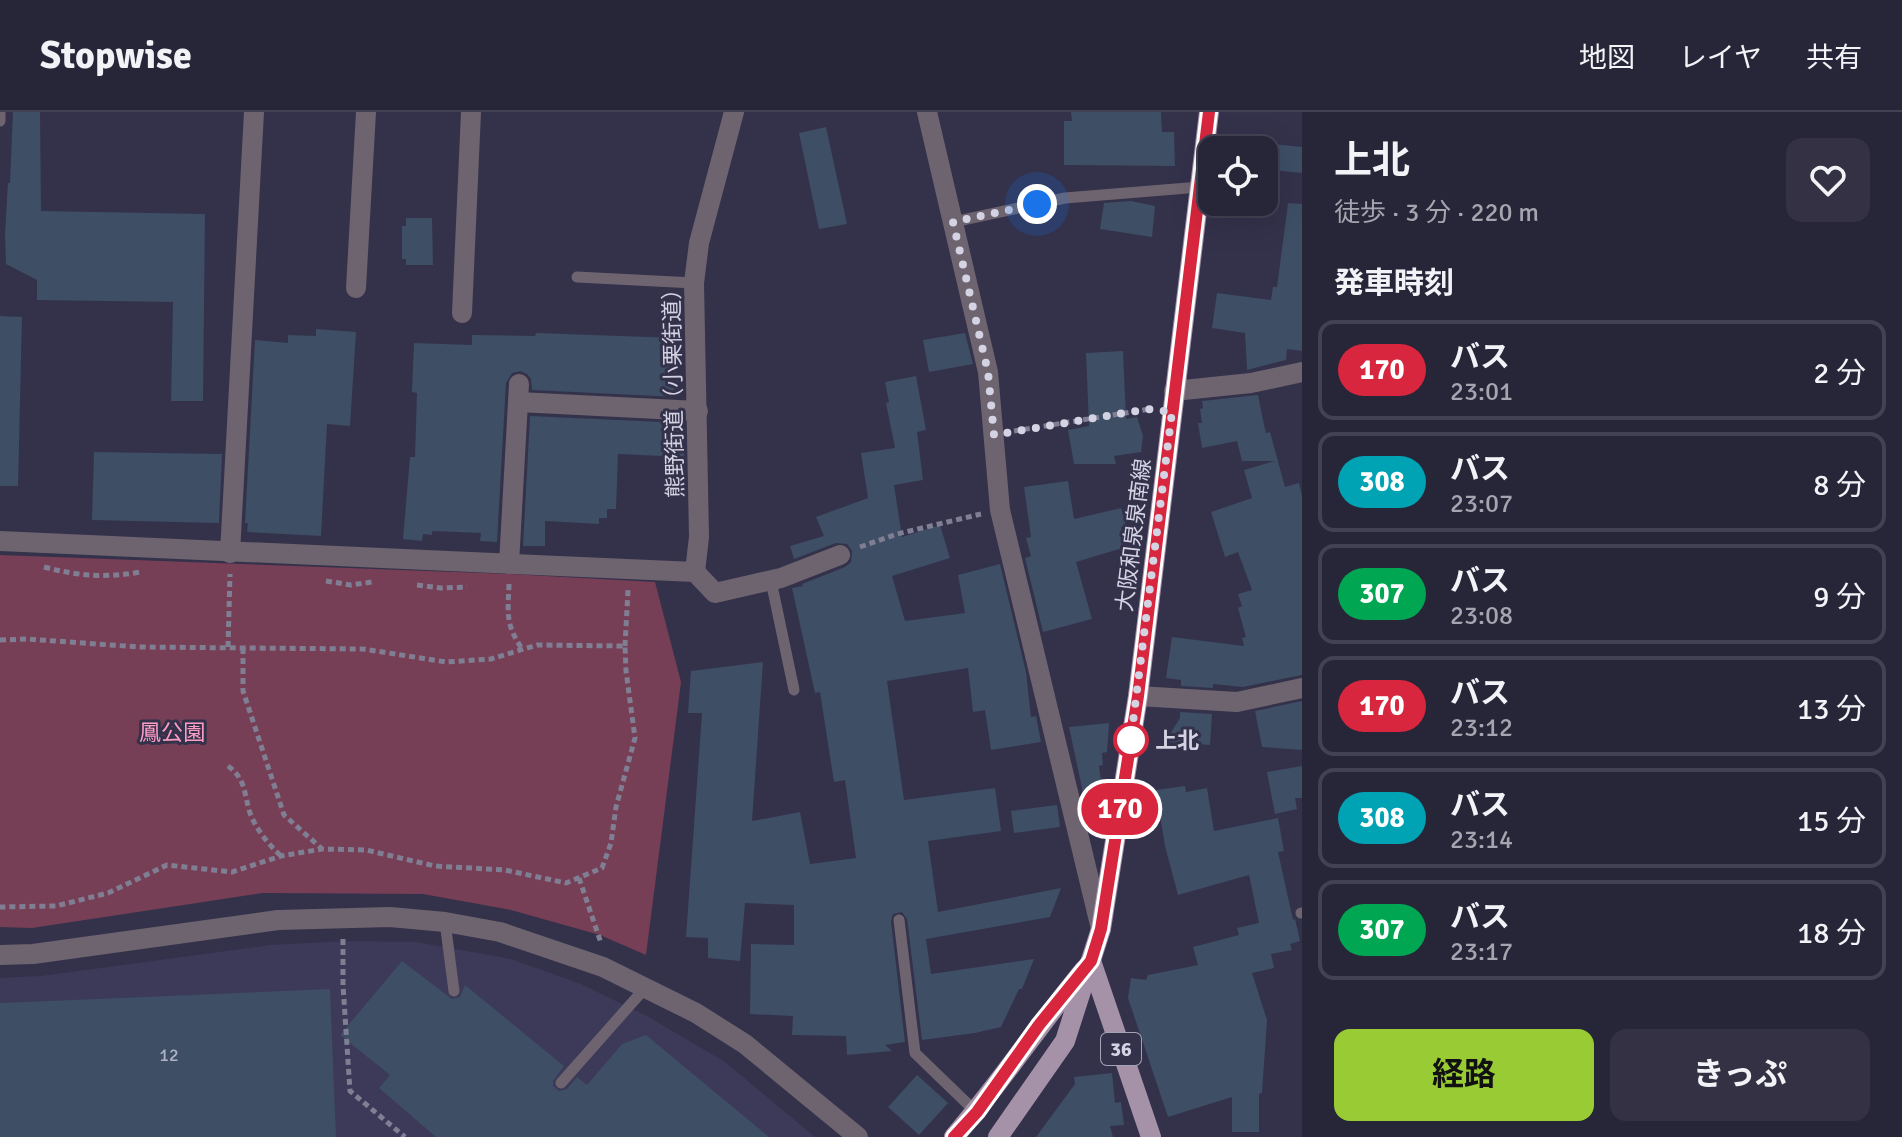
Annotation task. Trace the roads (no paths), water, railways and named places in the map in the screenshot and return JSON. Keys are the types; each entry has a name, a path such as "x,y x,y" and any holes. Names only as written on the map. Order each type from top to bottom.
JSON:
{"main road":[{"name":"大阪和泉泉南線","path":"1206,136 1209,112"},
{"name":"大阪和泉泉南線","path":"998,1137 1065,1041 1101,929 1138,696 1198,203"},
{"name":"大阪和泉泉南線","path":"954,1137 977,1112 1039,1025 1091,961"},
{"name":"36","path":"1091,961 1151,1137"}],"street":[{"path":"230,553 254,112"},
{"path":"356,288 366,112"},
{"path":"462,313 471,112"},
{"name":"熊野街道（小栗街道）","path":"695,572 699,537 694,283 699,243 734,112"},
{"path":"927,112 988,372 1000,510 1101,929"},
{"path":"1173,401 1302,372"},
{"path":"509,564 518,393 698,411"},
{"path":"0,541 695,572 715,593 771,581 840,555"},
{"path":"1138,696 1237,702 1302,688"},
{"path":"0,955 33,954 266,921 375,917 445,922 500,932 603,967 696,1013 745,1044 858,1137"}],"lane":[{"path":"0,112 0,121"},
{"path":"953,222 1065,198 1198,187"},
{"path":"577,277 694,283"},
{"path":"771,581 794,690"},
{"path":"899,920 915,1053 977,1112"},
{"path":"445,922 454,991"},
{"path":"561,1083 646,987"}],"place":[{"name":"上北","path":"1131,740"}],"park label":[{"name":"鳳公園","path":"172,732"}]}
